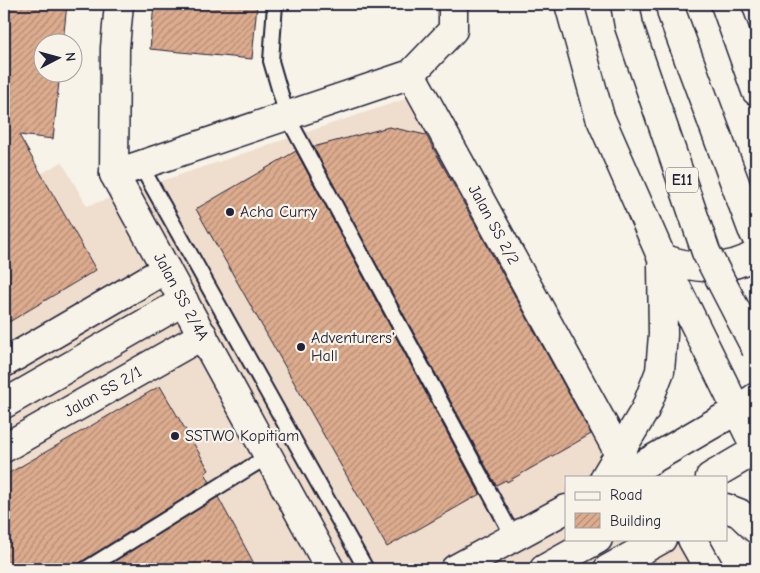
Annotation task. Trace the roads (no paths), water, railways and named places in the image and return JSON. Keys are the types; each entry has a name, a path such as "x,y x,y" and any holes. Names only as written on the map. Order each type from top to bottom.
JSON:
{"main road":[{"name":"Jalan SS 2/4A","path":"118,4 114,48 114,174 330,569"},
{"path":"114,174 411,74 453,30 453,4"},
{"path":"570,4 600,117 662,258 747,404 756,449 712,476"},
{"name":"E11","path":"625,4 630,26 706,252 756,349"},
{"path":"670,4 672,14 756,237"},
{"path":"724,4 756,91"},
{"name":"Jalan SS 2/2","path":"411,74 621,465"},
{"path":"662,258 698,268 734,263 756,254"},
{"path":"621,465 660,371 662,258"},
{"path":"4,363 166,269"},
{"path":"4,404 184,300"},
{"name":"Jalan SS 2/1","path":"4,448 203,335"},
{"path":"606,476 621,465 747,404"},
{"path":"728,509 739,513 756,529"},
{"path":"455,569 565,510"},
{"path":"544,569 596,540"},
{"path":"608,569 660,540"},
{"path":"693,540 709,569"}],"lane":[{"path":"275,4 271,60 287,116 514,538"},
{"path":"141,166 366,569"},
{"path":"86,569 268,456"}],"place":[{"name":"Acha Curry","path":"230,212"},
{"name":"Adventurers' Hall","path":"301,347"},
{"name":"SSTWO Kopitiam","path":"175,436"}]}
